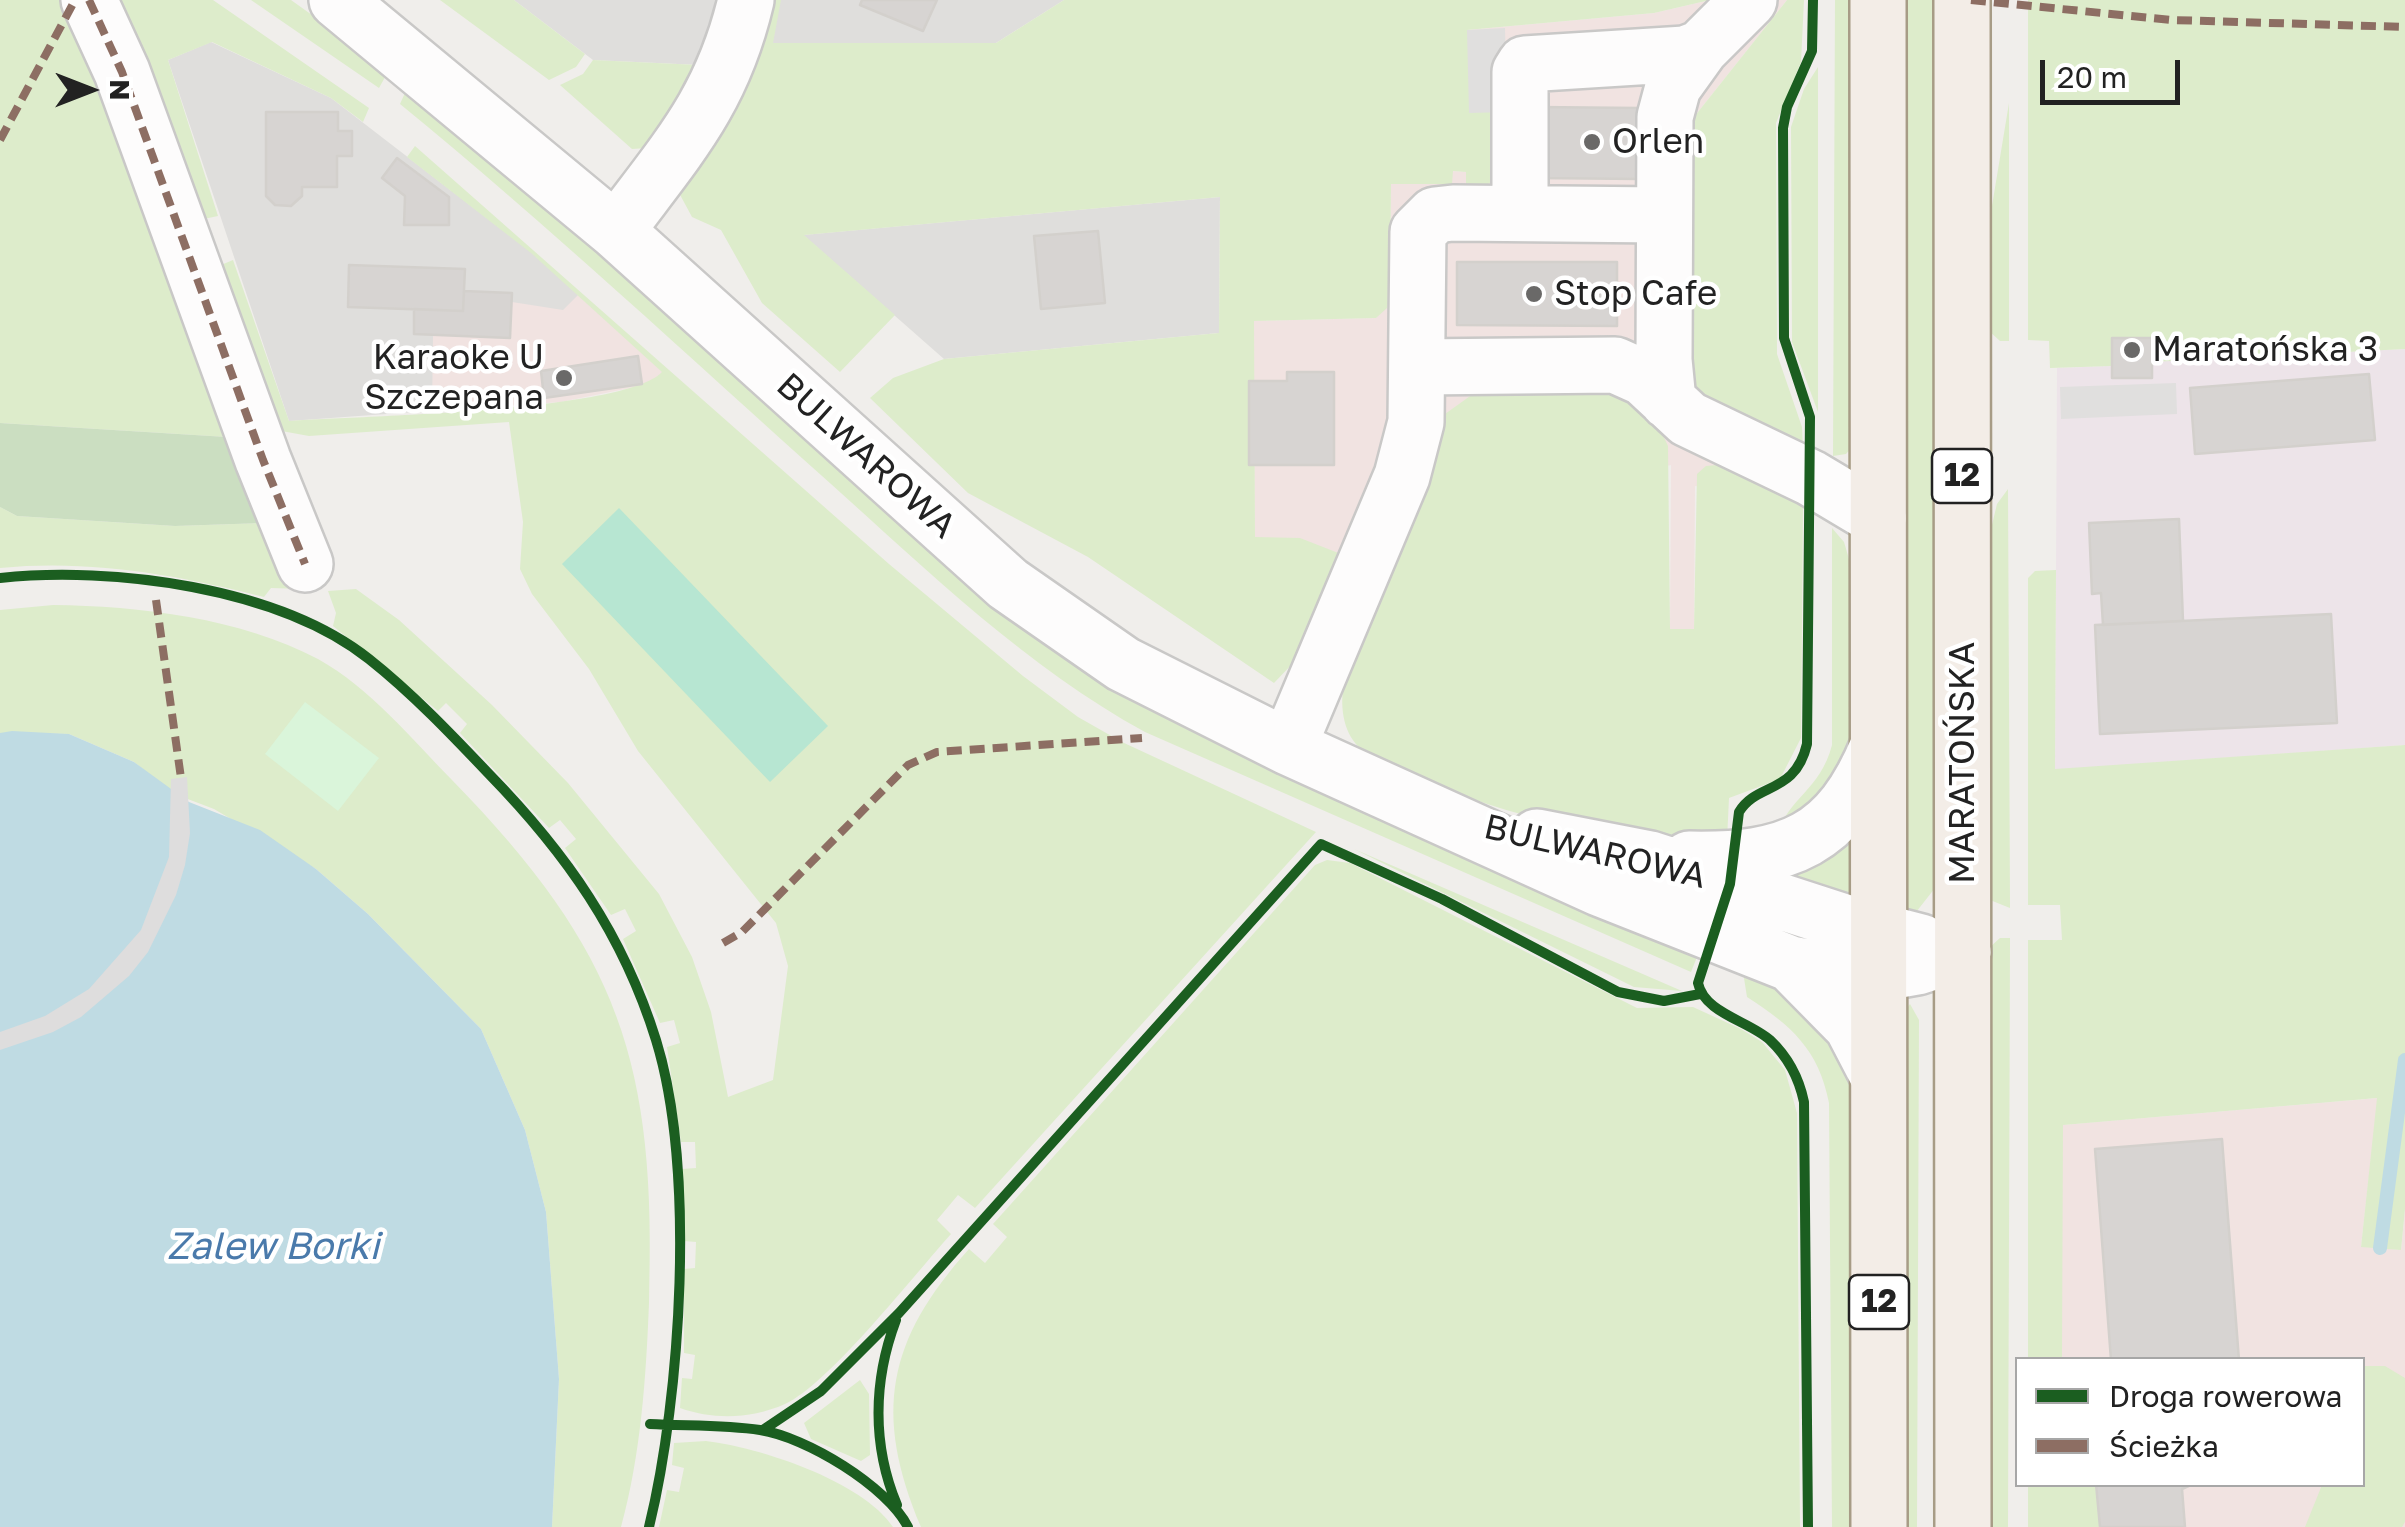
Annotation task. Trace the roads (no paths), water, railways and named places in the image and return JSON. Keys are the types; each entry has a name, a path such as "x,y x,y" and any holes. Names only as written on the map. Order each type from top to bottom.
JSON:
{"main road":[{"name":"12","path":"1878,0 1879,1527"},
{"name":"MARATOŃSKA","path":"1962,0 1962,1527"}],"street":[{"path":"90,0 122,72 256,443 306,564"},
{"name":"BULWAROWA","path":"336,0 616,230 1008,584 1123,664 1288,747 1599,888 1791,964 1850,974 1878,953"},
{"path":"616,230 708,108 736,42 746,0"},
{"path":"1668,400 1664,360 1664,214 1668,102 1701,48 1748,0"},
{"path":"1520,213 1520,72 1525,64 1684,54 1701,48"},
{"path":"1288,747 1402,476 1416,422 1418,232 1435,216 1664,214"},
{"path":"1418,367 1601,364 1644,378 1688,418 1812,478 1878,518"},
{"path":"1650,859 1734,859 1799,844 1849,805 1878,746"},
{"name":"BULWAROWA","path":"1456,820 1650,859 1878,953 1963,952"},
{"path":"1791,964 1852,1026 1878,1076"}],"water":[{"name":"Zalew Borki","path":"0,733 69,734 134,762 189,802 260,830 316,869 368,914 481,1029 525,1130 546,1212 559,1379 552,1527 0,1527"}],"waterway":[{"path":"2380,1248 2405,1060"}],"place":[{"name":"Orlen","path":"1592,142"},
{"name":"Stop Cafe","path":"1534,294"},
{"name":"Maratońska 3","path":"2132,350"},
{"name":"Karaoke U Szczepana","path":"564,378"}]}
